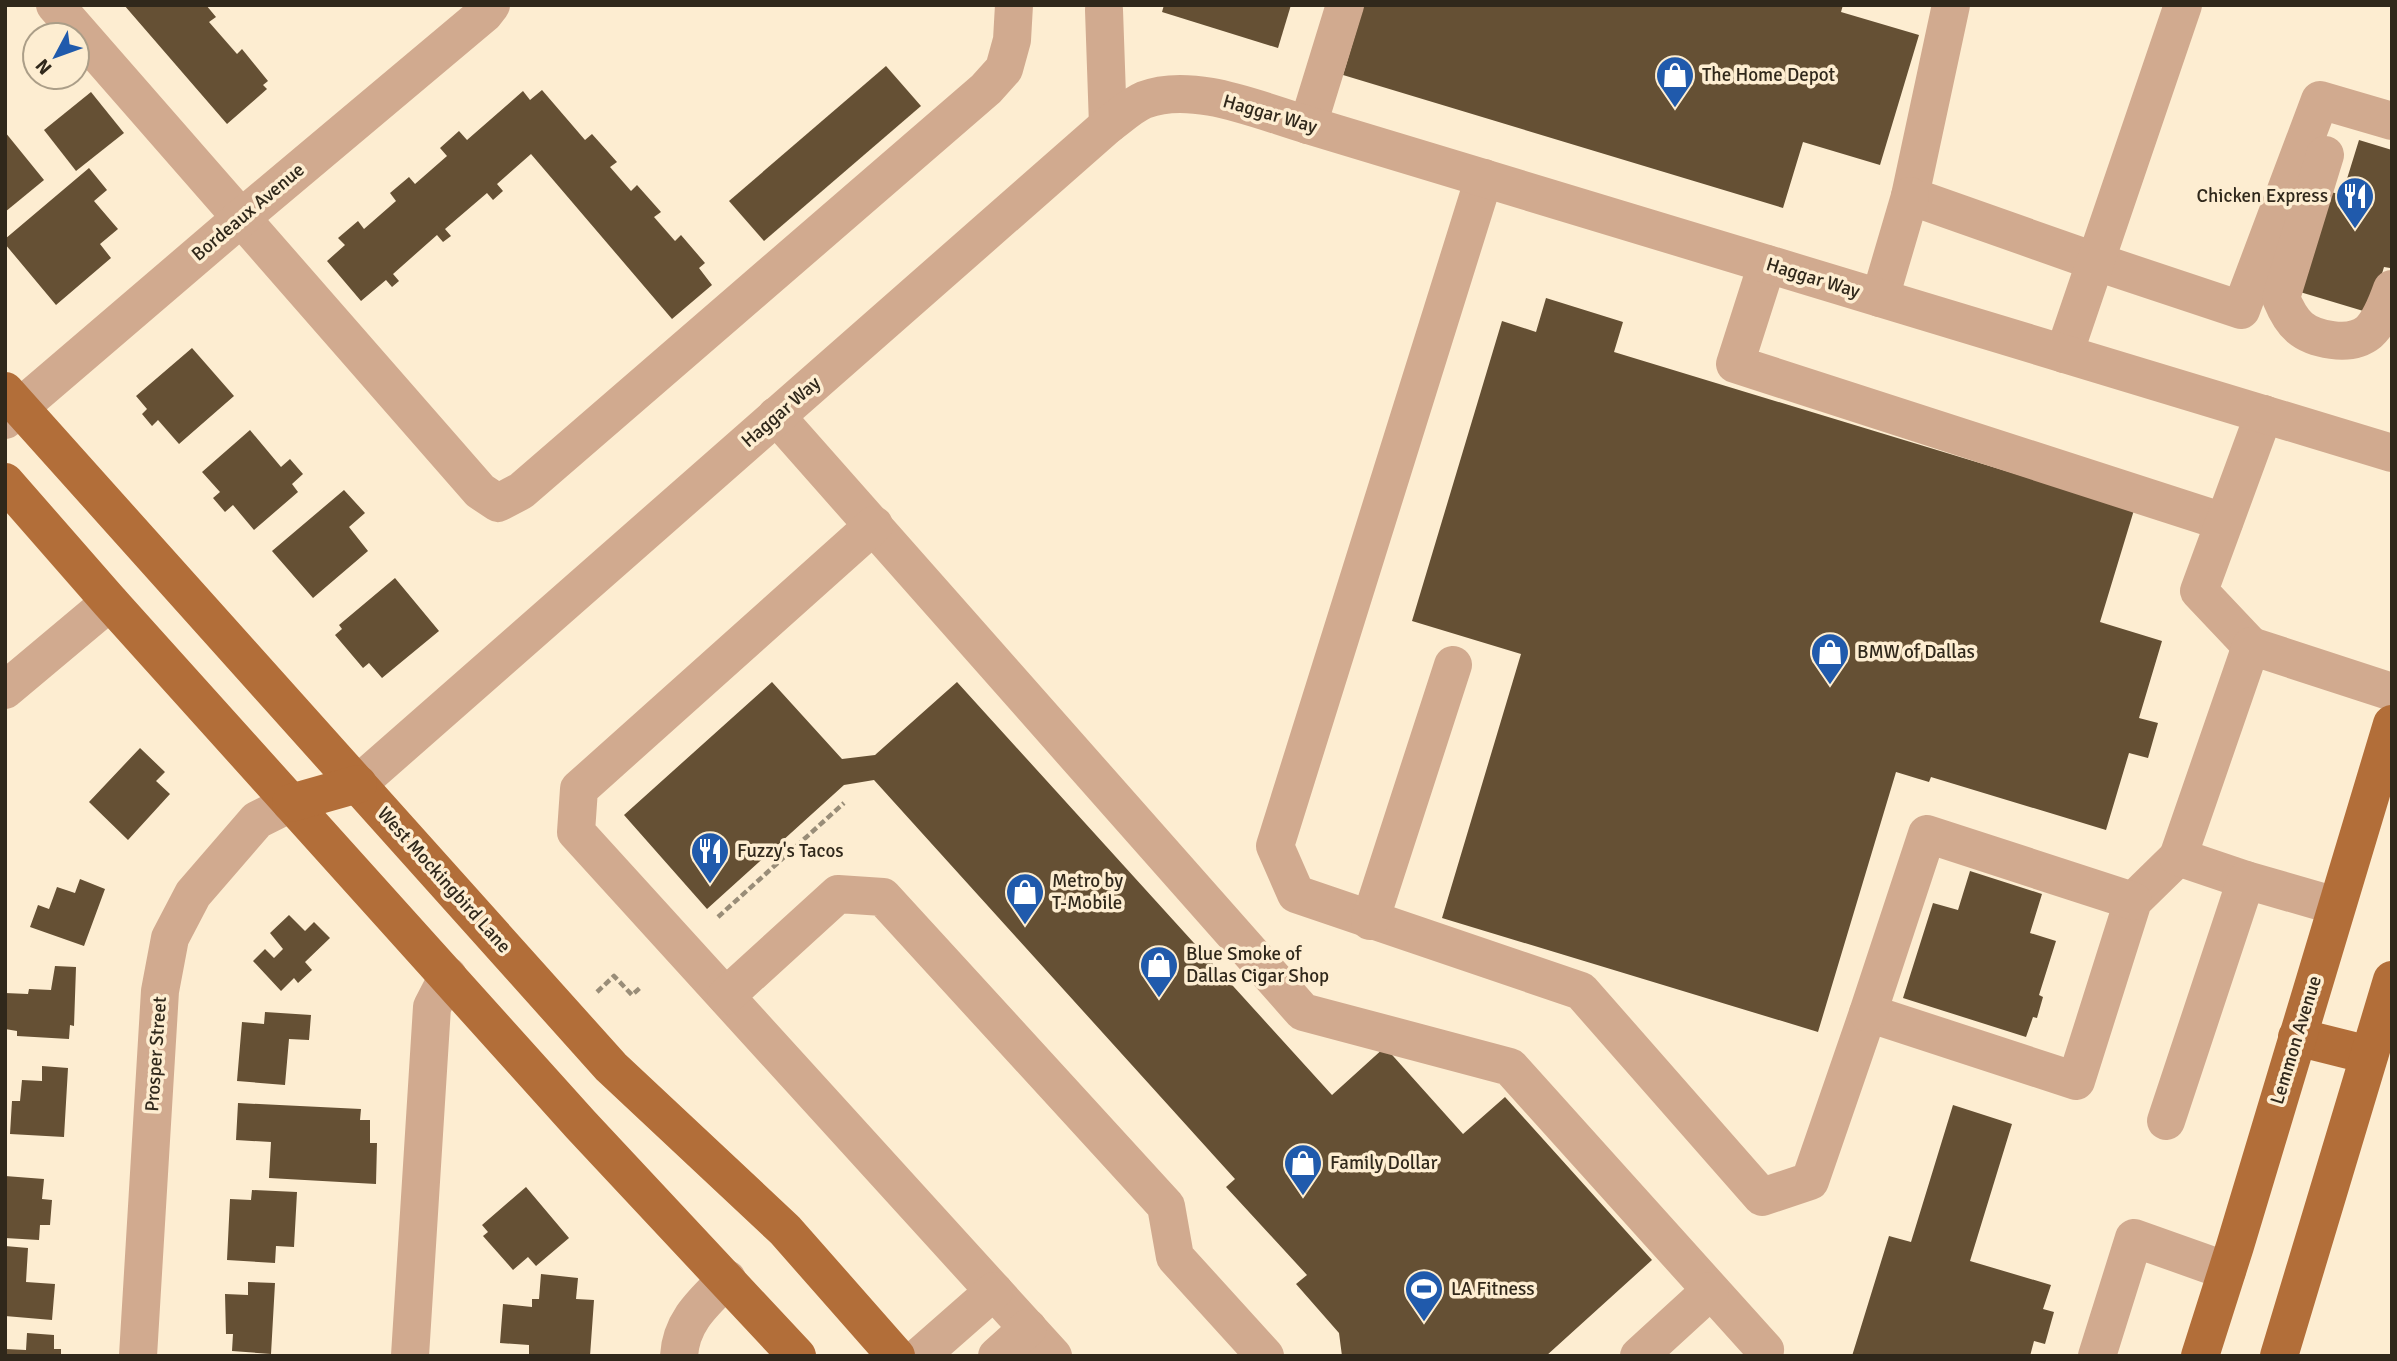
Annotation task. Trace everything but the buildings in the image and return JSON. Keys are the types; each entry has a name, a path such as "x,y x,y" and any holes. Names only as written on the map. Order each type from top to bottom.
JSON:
{"main road":[{"name":"West Mockingbird Lane","path":"10,406 358,784 611,1067 785,1230 896,1356"},
{"path":"5,482 582,1125 797,1356"},
{"name":"Lemmon Avenue","path":"2200,1356 2392,724"},
{"path":"291,803 358,784"},
{"path":"2279,1356 2392,980"},
{"path":"2297,1037 2369,1055"}],"street":[{"path":"55,5 480,491 498,503 521,491 986,89 1004,69 1012,40 1014,5"},
{"name":"Bordeaux Avenue","path":"10,406 240,218 491,5"},
{"path":"1308,125 1345,5"},
{"path":"1880,298 1910,197 1951,5"},
{"path":"2064,354 2183,5"},
{"path":"1104,10 1108,125"},
{"name":"Haggar Way","path":"358,784 1108,125 1143,100 1178,92 1202,94 1308,125 2392,453"},
{"path":"1910,197 2241,310 2320,100 2392,121"},
{"path":"2340,106 2281,298 2288,315 2300,328 2315,338 2346,342 2359,338 2374,326 2392,289"},
{"path":"1484,178 1275,846 1296,894 1581,990 1762,1197 1810,1181 1927,834 2133,901"},
{"path":"1767,264 1735,364 2224,522"},
{"path":"2264,414 2199,591 2251,646 2392,692"},
{"path":"776,416 1303,1012 1510,1067 1765,1350 1763,1356"},
{"path":"874,525 579,789 576,832 1053,1356"},
{"path":"5,690 110,602"},
{"path":"1868,1013 2076,1081 2133,901 2178,857 2251,646"},
{"path":"1370,921 1453,665"},
{"name":"Prosper Street","path":"138,1356 160,991 170,939 193,894 257,820 291,803"},
{"path":"2178,857 2336,906"},
{"path":"2166,1121 2246,880"},
{"path":"726,996 838,894 883,897 1166,1206 1175,1257 1265,1356"},
{"path":"410,1356 432,1007 448,976"},
{"path":"2097,1356 2134,1238 2227,1271"},
{"path":"679,1356 679,1348 693,1313 727,1279"},
{"path":"920,1356 993,1291"},
{"path":"1639,1356 1710,1291"},
{"path":"997,1356 1028,1328"}],"path":[{"path":"718,917 844,803"},
{"path":"597,992 614,975 632,995 642,986"}],"place":[{"name":"The Home Depot","path":"1675,109"},
{"name":"Chicken Express","path":"2355,230"},
{"name":"BMW of Dallas","path":"1830,686"},
{"name":"Fuzzy's Tacos","path":"710,885"},
{"name":"Metro by T-Mobile","path":"1025,926"},
{"name":"Blue Smoke of Dallas Cigar Shop","path":"1159,999"},
{"name":"Family Dollar","path":"1303,1197"},
{"name":"LA Fitness","path":"1424,1323"}]}
